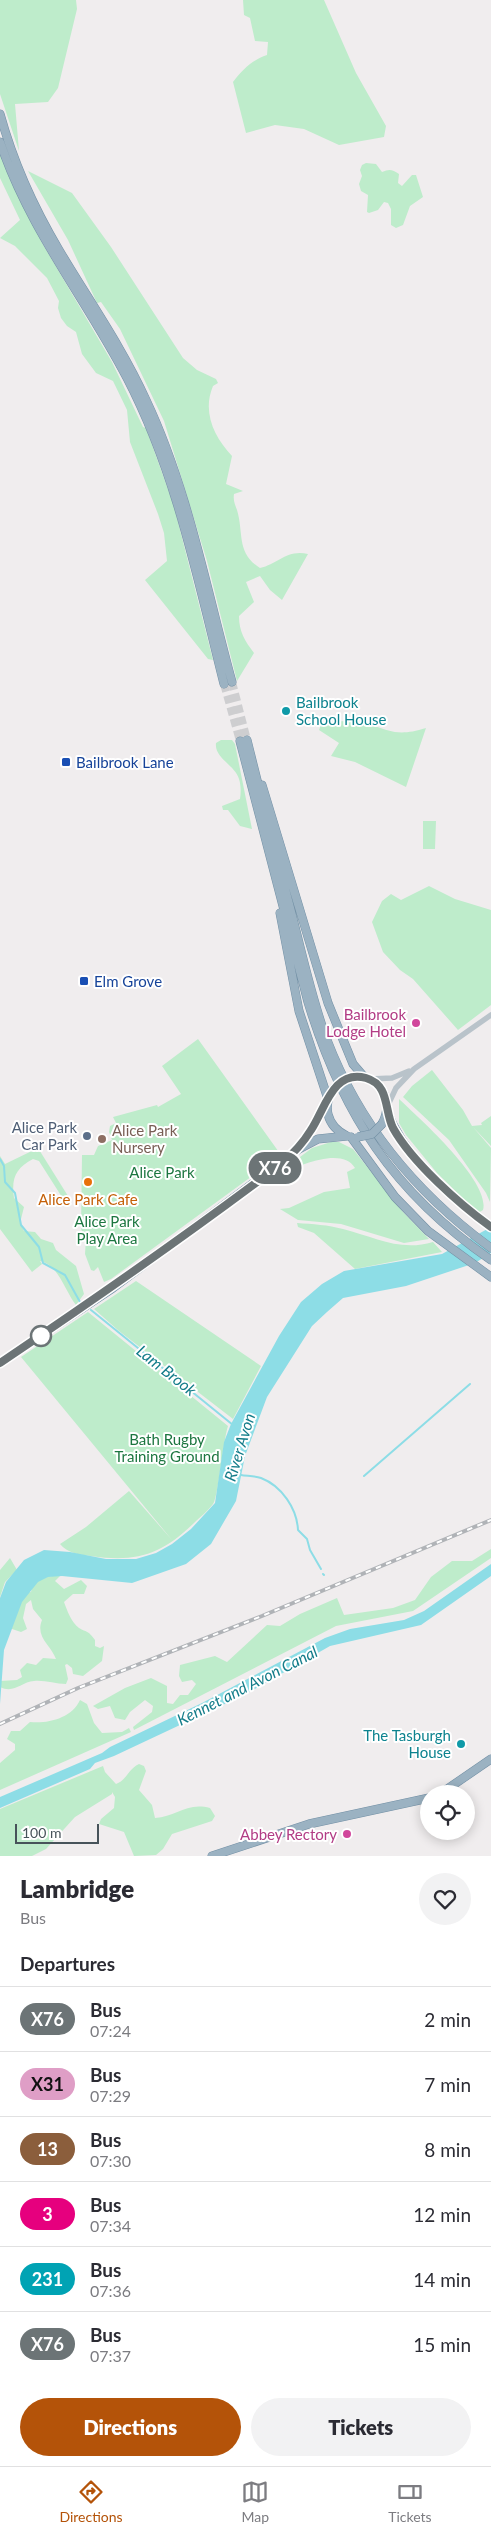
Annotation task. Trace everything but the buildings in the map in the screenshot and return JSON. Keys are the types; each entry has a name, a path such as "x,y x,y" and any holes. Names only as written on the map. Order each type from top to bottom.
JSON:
{"highway":[{"path":"0,114 9,143 35,204 58,248 134,374 158,428 188,516 228,683 177,502 151,430 112,352 38,230 0,142"},
{"path":"491,1227 459,1202 411,1151 394,1129 384,1093 353,1064 328,1003 265,793 244,741 269,850 308,1002 331,1070 360,1127 387,1164 438,1219 462,1240 491,1260"},
{"path":"252,760 314,1000 338,1067 366,1119 395,1160 446,1213 491,1248"},
{"path":"269,850 294,992 327,1101 330,1120 337,1130 352,1137 395,1197 428,1231 491,1276"},
{"path":"293,1153 311,1130 334,1088 345,1079 366,1078"},
{"path":"0,1363 113,1288 293,1153 318,1139 372,1134 382,1124 387,1109"},
{"path":"453,1785 491,1759"},
{"path":"212,1856 309,1824 420,1800"}],"street":[{"path":"387,1109 396,1088 414,1069 491,1015"},
{"path":"366,1078 392,1078 414,1069"}],"green space":[{"path":"0,0 76,0 77,9 58,88 48,102 15,104 19,151 0,94"},
{"path":"243,0 324,0 356,73 386,126 384,137 339,145 304,129 275,125 246,133 233,82 248,66 267,55 268,42 255,41 250,18 244,15"},
{"path":"0,150 41,241 112,362 143,427 146,428 174,506 213,660 208,659 145,580 167,561 164,533 130,442 127,410 113,381 96,373 82,354 76,332 67,326 61,318 58,308 59,301 47,278 15,246 0,238 20,220 0,178"},
{"path":"366,163 376,164 382,172 390,170 397,172 399,174 398,183 402,186 412,175 416,175 423,197 410,206 403,225 396,228 391,225 391,209 388,203 384,202 378,210 367,212 368,195 361,191 359,184 362,176 360,170 362,165"},
{"path":"28,171 72,193 111,247 183,358 197,370 216,379 218,383 213,386 210,396 209,415 220,441 232,456 226,484 243,491 234,494 234,499 242,542 247,556 260,568 288,555 308,554 282,600 270,590 260,576 246,582 254,602 239,616 239,622 243,636 254,653 237,681 207,561 164,421 120,329 101,302 97,303 68,240"},
{"path":"348,721 402,732 426,728 406,787 355,762 331,756 339,743 319,730 322,722"},
{"path":"221,740 232,740 235,744 252,829 240,826 228,810 223,810 222,806 240,799 241,789 237,774 218,753 216,743"},
{"path":"423,821 436,821 435,849 423,849"},
{"path":"429,886 455,899 491,910 491,1005 458,1030 413,979 400,970 383,952 372,922 382,901 391,894 401,900"},
{"name":"Alice Park","path":"198,1039 281,1155 111,1279 104,1282 98,1267 94,1271 91,1270 85,1254 86,1239 81,1229 82,1155 94,1155 98,1146 112,1140 109,1132 110,1126 116,1123 113,1117 157,1105 158,1107 181,1094 162,1066"},
{"path":"432,1070 463,1110 472,1126 482,1125 481,1123 491,1116 491,1146 473,1127 491,1148 490,1202 486,1193 449,1140 403,1097 412,1086"},
{"path":"399,1099 452,1151 465,1168 483,1198 483,1210 478,1213 437,1173 406,1135 399,1123"},
{"path":"331,1142 339,1142 353,1149 403,1212 429,1239 404,1243 341,1224 298,1220 280,1209 289,1208 324,1192 350,1188 347,1172 355,1168 349,1162 340,1159 320,1160 282,1173 280,1172 312,1148"},
{"path":"38,1148 68,1196 71,1206 67,1205 39,1161 33,1159 22,1166 14,1179 14,1198 24,1207 20,1223 24,1231 35,1232 41,1239 53,1243 56,1250 76,1266 84,1294 76,1305 52,1267 40,1261 42,1264 32,1272 0,1229 0,1156 5,1164"},
{"path":"297,1223 337,1228 398,1244 421,1245 433,1242 442,1252 355,1269 314,1233 298,1227"},
{"path":"136,1281 261,1366 233,1419 119,1331 94,1309"},
{"name":"Bath Rugby Training Ground","path":"88,1312 228,1426 213,1504 171,1542 148,1554 135,1557 107,1558 82,1555 70,1551 60,1544 86,1527 129,1491 172,1540 21,1357"},
{"path":"491,1549 491,1558 413,1611 336,1626 134,1730 133,1727 152,1712 153,1706 145,1700 130,1712 125,1720 115,1718 110,1706 98,1709 93,1706 125,1688 151,1678 167,1686 167,1703 173,1704 180,1695 188,1695 196,1684 192,1680 182,1682 179,1676 180,1665 215,1656 227,1662 267,1625 280,1626 300,1614 337,1598 344,1615 393,1608 415,1600 431,1577 452,1561 472,1561"},
{"path":"10,1558 17,1570 5,1582 0,1597 0,1570"},
{"path":"62,1574 55,1581 64,1589 81,1580 87,1586 84,1594 73,1594 64,1602 74,1623 90,1634 95,1640 95,1646 100,1648 104,1646 102,1661 83,1676 73,1674 72,1668 67,1664 65,1665 68,1679 66,1684 34,1681 9,1689 0,1687 0,1681 17,1680 22,1677 20,1670 27,1663 36,1665 43,1658 56,1659 44,1641 40,1626 42,1620 33,1609 31,1600 26,1604 23,1618 27,1629 21,1632 9,1628 23,1593 31,1592 36,1583 43,1578"},
{"path":"80,1700 87,1704 94,1723 102,1733 122,1732 129,1728 131,1732 0,1790 0,1763 15,1750 15,1744 7,1739 11,1731 20,1731 30,1722 59,1719 71,1711"},
{"path":"139,1764 144,1766 146,1771 139,1790 152,1805 155,1818 188,1808 202,1807 210,1808 215,1816 212,1821 172,1834 163,1849 156,1855 134,1856 124,1832 99,1824 101,1819 114,1808 115,1797 112,1792 112,1794 75,1817 46,1849 32,1856 0,1856 0,1809 103,1766 105,1772 116,1784 123,1780"}],"water":[{"name":"River Avon","path":"491,1227 491,1253 475,1263 406,1286 343,1298 312,1326 267,1397 245,1456 236,1501 211,1544 186,1564 132,1583 62,1576 48,1577 38,1582 22,1602 4,1650 0,1704 0,1598 6,1582 24,1560 44,1550 70,1552 106,1559 136,1559 156,1553 172,1544 191,1529 215,1503 224,1442 231,1424 279,1336 301,1302 322,1284 344,1271 442,1254"},
{"name":"Kennet and Avon Canal","path":"491,1564 491,1576 421,1625 330,1646 246,1694 114,1756 95,1763 90,1769 0,1808 0,1797 102,1753 110,1747 202,1703 325,1638 350,1629 404,1620 424,1611"}],"waterway":[{"name":"Lam Brook","path":"0,1159 4,1166 5,1182 15,1193 21,1225 39,1247 43,1263 65,1275 80,1302"},
{"name":"Lam Brook","path":"91,1310 233,1425"},
{"path":"364,1476 470,1384"},
{"name":"River Avon","path":"241,1475 261,1478 282,1492 295,1514 298,1530 307,1539 310,1550 321,1569"}],"tunnel":[{"path":"232,682 247,740"},
{"path":"224,684 240,741"}],"railway":[{"path":"0,1724 78,1688 262,1616 491,1520"}],"bus line":[{"name":"X76","path":"0,1363 113,1288 258,1182 285,1160 305,1139 327,1102 330,1093 339,1083 351,1077 368,1079 380,1087 387,1100 387,1111 391,1123 411,1151 435,1179 473,1214 491,1227"}],"place":[{"name":"Bailbrook School House","path":"286,711"},
{"name":"Bailbrook Lane","path":"66,762"},
{"name":"Elm Grove","path":"84,981"},
{"name":"Bailbrook Lodge Hotel","path":"416,1023"},
{"name":"Alice Park Car Park","path":"87,1136"},
{"name":"Alice Park Nursery","path":"102,1139"},
{"name":"Alice Park Cafe","path":"88,1182"},
{"name":"The Tasburgh House","path":"461,1744"},
{"name":"Abbey Rectory","path":"347,1834"}],"park label":[{"name":"Alice Park Play Area","path":"107,1230"}]}
